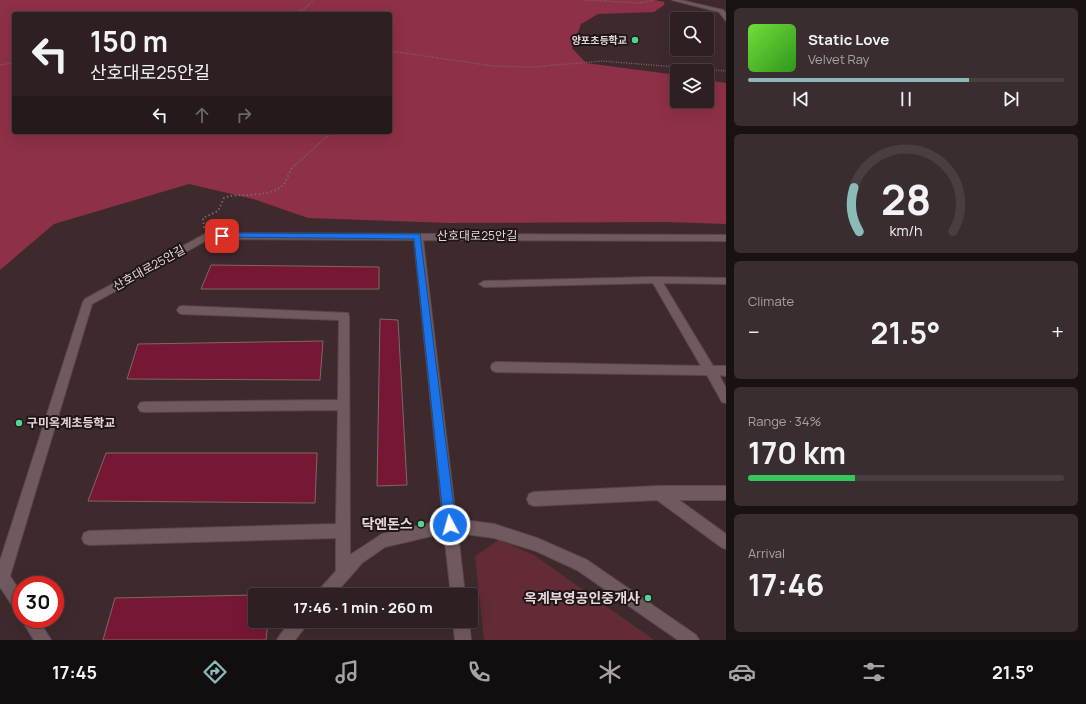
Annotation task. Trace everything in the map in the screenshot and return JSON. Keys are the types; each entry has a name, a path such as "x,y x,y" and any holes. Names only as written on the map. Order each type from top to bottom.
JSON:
{"street":[{"path":"674,0 721,11 726,20"},
{"name":"산호대로25안길","path":"12,593 1,578 88,302 207,236 726,238"},
{"path":"418,236 457,588"},
{"path":"656,280 726,398"},
{"path":"484,284 656,280 726,281"},
{"path":"182,310 344,316 344,572"},
{"path":"496,367 726,371"},
{"path":"144,407 344,406"},
{"path":"659,493 726,542"},
{"path":"534,499 659,493 726,493"},
{"path":"330,588 357,558 382,541 450,525 501,534 537,545 575,562 686,638"},
{"path":"89,538 344,531"},
{"path":"35,628 43,640"},
{"path":"285,640 295,628"},
{"path":"462,628 463,640"}],"path":[{"path":"297,12 305,8 314,0"},
{"path":"585,0 640,3 654,0"},
{"path":"392,51 494,66 533,67 602,61 726,71"},
{"path":"0,65 12,63"},
{"path":"199,240 200,232 204,227 203,218 218,211 224,198 230,196 270,192 283,185 291,169 330,134"}],"shaded area":[{"path":"0,0 655,0 664,2 664,5 654,12 598,14 581,24 572,48 586,63 670,74 670,108 714,108 714,81 726,83 726,224 666,222 449,223 308,218 253,199 189,184 54,224 0,270"},
{"path":"499,540 534,555 654,640 484,640 475,556"}],"building":[{"path":"211,265 379,267 379,289 201,289"},
{"path":"380,319 398,320 407,485 377,486"},
{"path":"323,341 320,380 127,379 138,344"},
{"path":"106,453 317,453 315,503 88,501"},
{"path":"248,595 248,628 267,628 266,640 103,640 115,598"}],"place":[{"name":"양포초등학교","path":"635,40"},
{"name":"구미옥계초등학교","path":"19,423"},
{"name":"닥엔돈스","path":"421,524"},
{"name":"옥계부영공인중개사","path":"648,598"}],"route":[{"path":"222,236 418,236 450,525"}]}
